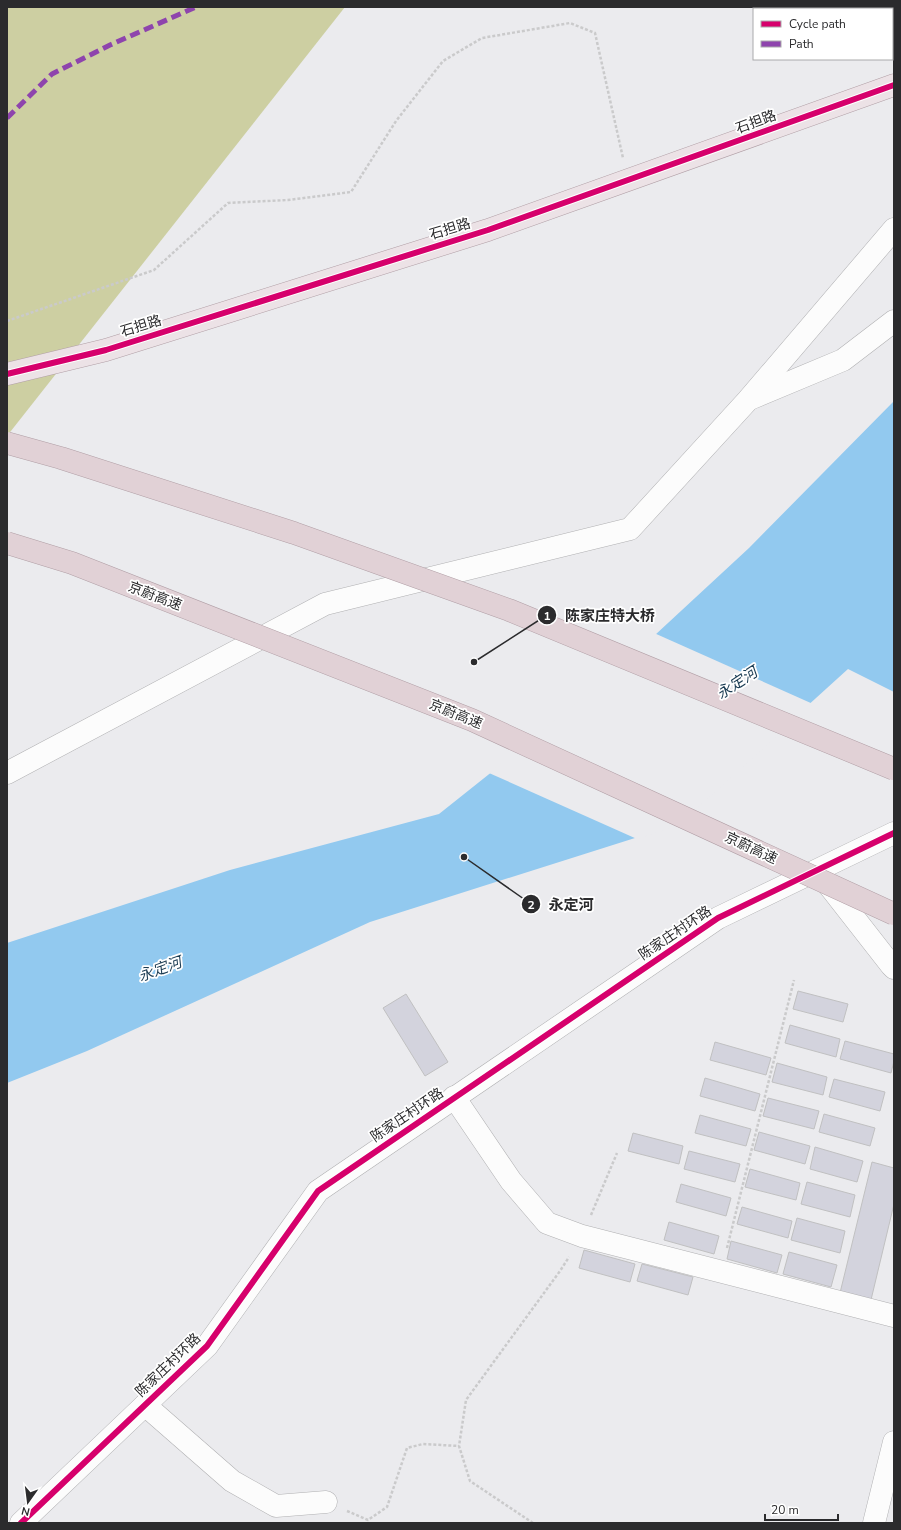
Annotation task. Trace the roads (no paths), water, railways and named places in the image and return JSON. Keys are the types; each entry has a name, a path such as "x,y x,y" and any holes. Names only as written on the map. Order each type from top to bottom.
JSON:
{"highway":[{"path":"7,443 61,458 294,533 509,610 894,769"},
{"name":"京蔚高速","path":"7,543 72,563 472,720 894,914"}],"main road":[{"name":"石担路","path":"7,374 113,348 488,230 894,85"}],"street":[{"path":"7,773 324,604 630,529 748,400 894,230"},
{"path":"748,400 843,360 894,321"},
{"name":"陈家庄村环路","path":"21,1523 207,1346 318,1191 718,918 894,833"},
{"path":"818,870 838,898 894,968"},
{"path":"454,1097 511,1181 547,1223 582,1236 894,1316"},
{"path":"145,1405 232,1481 276,1506 326,1502"},
{"path":"874,1523 894,1442"}],"water":[{"path":"894,401 894,692 848,669 676,825 370,922 87,1051 7,1083 7,943 230,870 439,814 601,685 749,548"}],"place":[{"name":"陈家庄特大桥","path":"474,662"},
{"name":"永定河","path":"464,857"}]}
